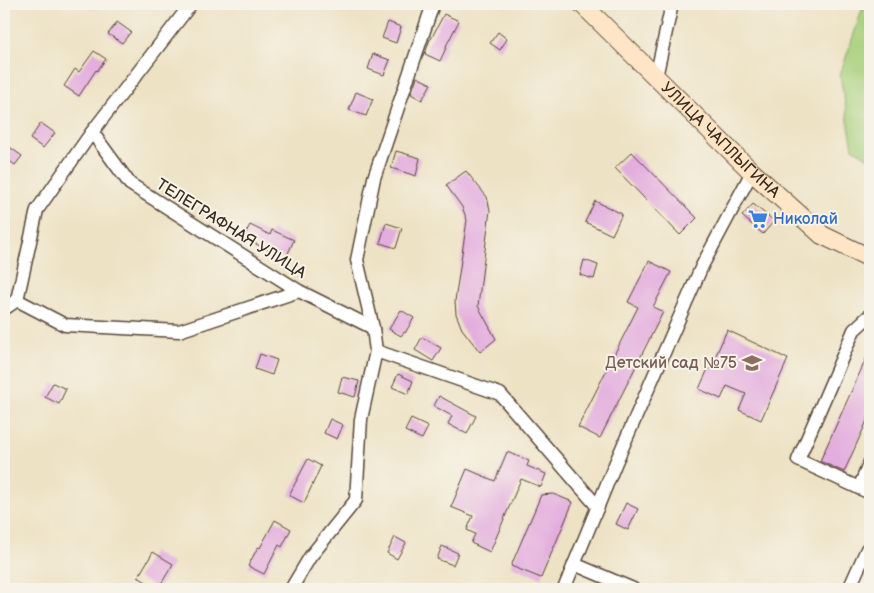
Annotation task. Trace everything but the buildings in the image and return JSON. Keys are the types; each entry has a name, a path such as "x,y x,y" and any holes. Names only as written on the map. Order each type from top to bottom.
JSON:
{"main road":[{"name":"УЛИЦА ЧАПЛЫГИНА","path":"582,4 752,172 822,235 870,258"}],"street":[{"path":"4,309 17,300 37,210 92,132 191,4"},
{"path":"291,589 310,557 356,500 361,419 376,351 373,328 357,260 374,178 434,4"},
{"path":"656,77 672,4"},
{"name":"ТЕЛЕГРАФНАЯ УЛИЦА","path":"92,132 130,184 299,291 373,328"},
{"path":"564,589 620,454 702,266 752,172"},
{"path":"17,300 65,325 179,331 299,291"},
{"path":"870,316 854,330 798,460 865,491 870,462"},
{"path":"376,351 500,394 598,507"},
{"path":"849,589 867,549 870,550"},
{"path":"574,564 633,589"}],"green space":[{"path":"864,4 870,4 870,159 853,148 840,75"}],"place":[{"name":"Николай","path":"758,219"},
{"name":"Детский сад №75","path":"752,363"}]}
